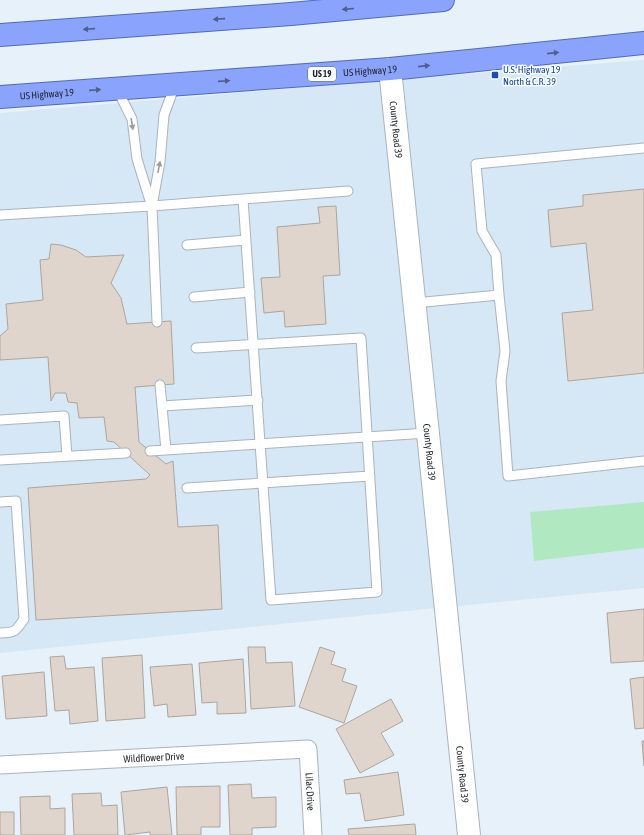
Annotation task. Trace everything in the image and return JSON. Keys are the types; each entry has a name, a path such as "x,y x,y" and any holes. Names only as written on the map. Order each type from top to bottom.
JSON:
{"highway":[{"path":"0,35 284,14 387,3 443,0"},
{"name":"US Highway 19","path":"0,97 390,69 644,44"}],"street":[{"name":"County Road 39","path":"390,69 429,433 469,835"},
{"name":"Wildflower Drive","path":"0,765 308,749"},
{"name":"Lilac Drive","path":"308,749 313,835"}],"lane":[{"path":"157,322 152,206 160,162 164,115 175,85"},
{"path":"116,89 132,119 137,159 152,206"},
{"path":"644,148 476,164 482,231 496,255 505,351 501,381 508,476 644,461"},
{"path":"0,215 152,206 348,191"},
{"path":"196,348 254,345 361,338 377,592 271,600 258,400 254,345 243,199"},
{"path":"187,245 246,240"},
{"path":"194,297 250,292"},
{"path":"414,303 499,295"},
{"path":"160,384 166,450"},
{"path":"162,406 258,400"},
{"path":"0,420 64,416 67,456"},
{"path":"150,451 429,433"},
{"path":"0,460 126,452"},
{"path":"187,488 370,476"},
{"path":"0,502 16,501 24,619 12,633 0,633"}],"shaded area":[{"path":"644,60 644,502 530,512 534,561 644,548 644,588 457,606 402,79"},
{"path":"381,81 436,608 0,653 0,113"}],"green space":[{"path":"644,502 644,548 534,561 530,512"}],"building":[{"path":"644,189 644,373 568,381 562,313 593,310 586,243 551,247 548,210 583,206 583,195"},
{"path":"336,206 340,275 323,276 326,324 285,327 284,311 264,313 261,278 280,277 277,227 320,223 318,207"},
{"path":"51,244 61,245 76,250 86,257 124,255 111,283 121,298 127,324 171,321 174,384 135,387 139,442 166,464 173,461 178,527 218,525 222,609 36,620 28,488 146,479 150,475 114,442 107,441 104,417 79,418 77,403 68,402 66,393 55,393 51,401 48,357 0,360 0,336 8,329 6,304 43,300 40,260 49,259"},
{"path":"644,609 644,661 611,663 607,613"},
{"path":"248,647 265,647 266,663 292,662 295,706 251,709"},
{"path":"320,647 335,652 331,664 346,669 342,681 357,686 344,723 299,707"},
{"path":"142,655 145,718 106,721 102,658"},
{"path":"64,656 66,669 94,667 98,721 70,724 69,710 55,711 50,657"},
{"path":"243,659 246,713 217,714 217,702 202,703 199,663"},
{"path":"192,664 196,715 168,717 167,704 154,706 150,667"},
{"path":"44,672 47,716 6,719 2,676"},
{"path":"644,677 644,728 635,729 630,679"},
{"path":"391,699 403,721 381,733 394,755 360,773 336,729"},
{"path":"642,741 644,741 644,766"},
{"path":"398,772 404,815 365,821 360,793 346,794 344,780"},
{"path":"251,784 252,798 276,797 276,827 252,828 252,835 230,835 228,785"},
{"path":"220,786 220,827 201,827 201,835 177,835 176,787"},
{"path":"167,787 172,835 150,835 150,832 125,835 121,792"},
{"path":"101,793 102,806 117,805 118,835 74,835 72,794"},
{"path":"50,796 50,809 65,808 65,835 21,835 20,797"},
{"path":"0,812 14,812 14,835 0,835"},
{"path":"415,824 416,835 349,835 348,829"}],"place":[{"name":"U.S. Highway 19 North & C.R. 39","path":"495,75"}]}
